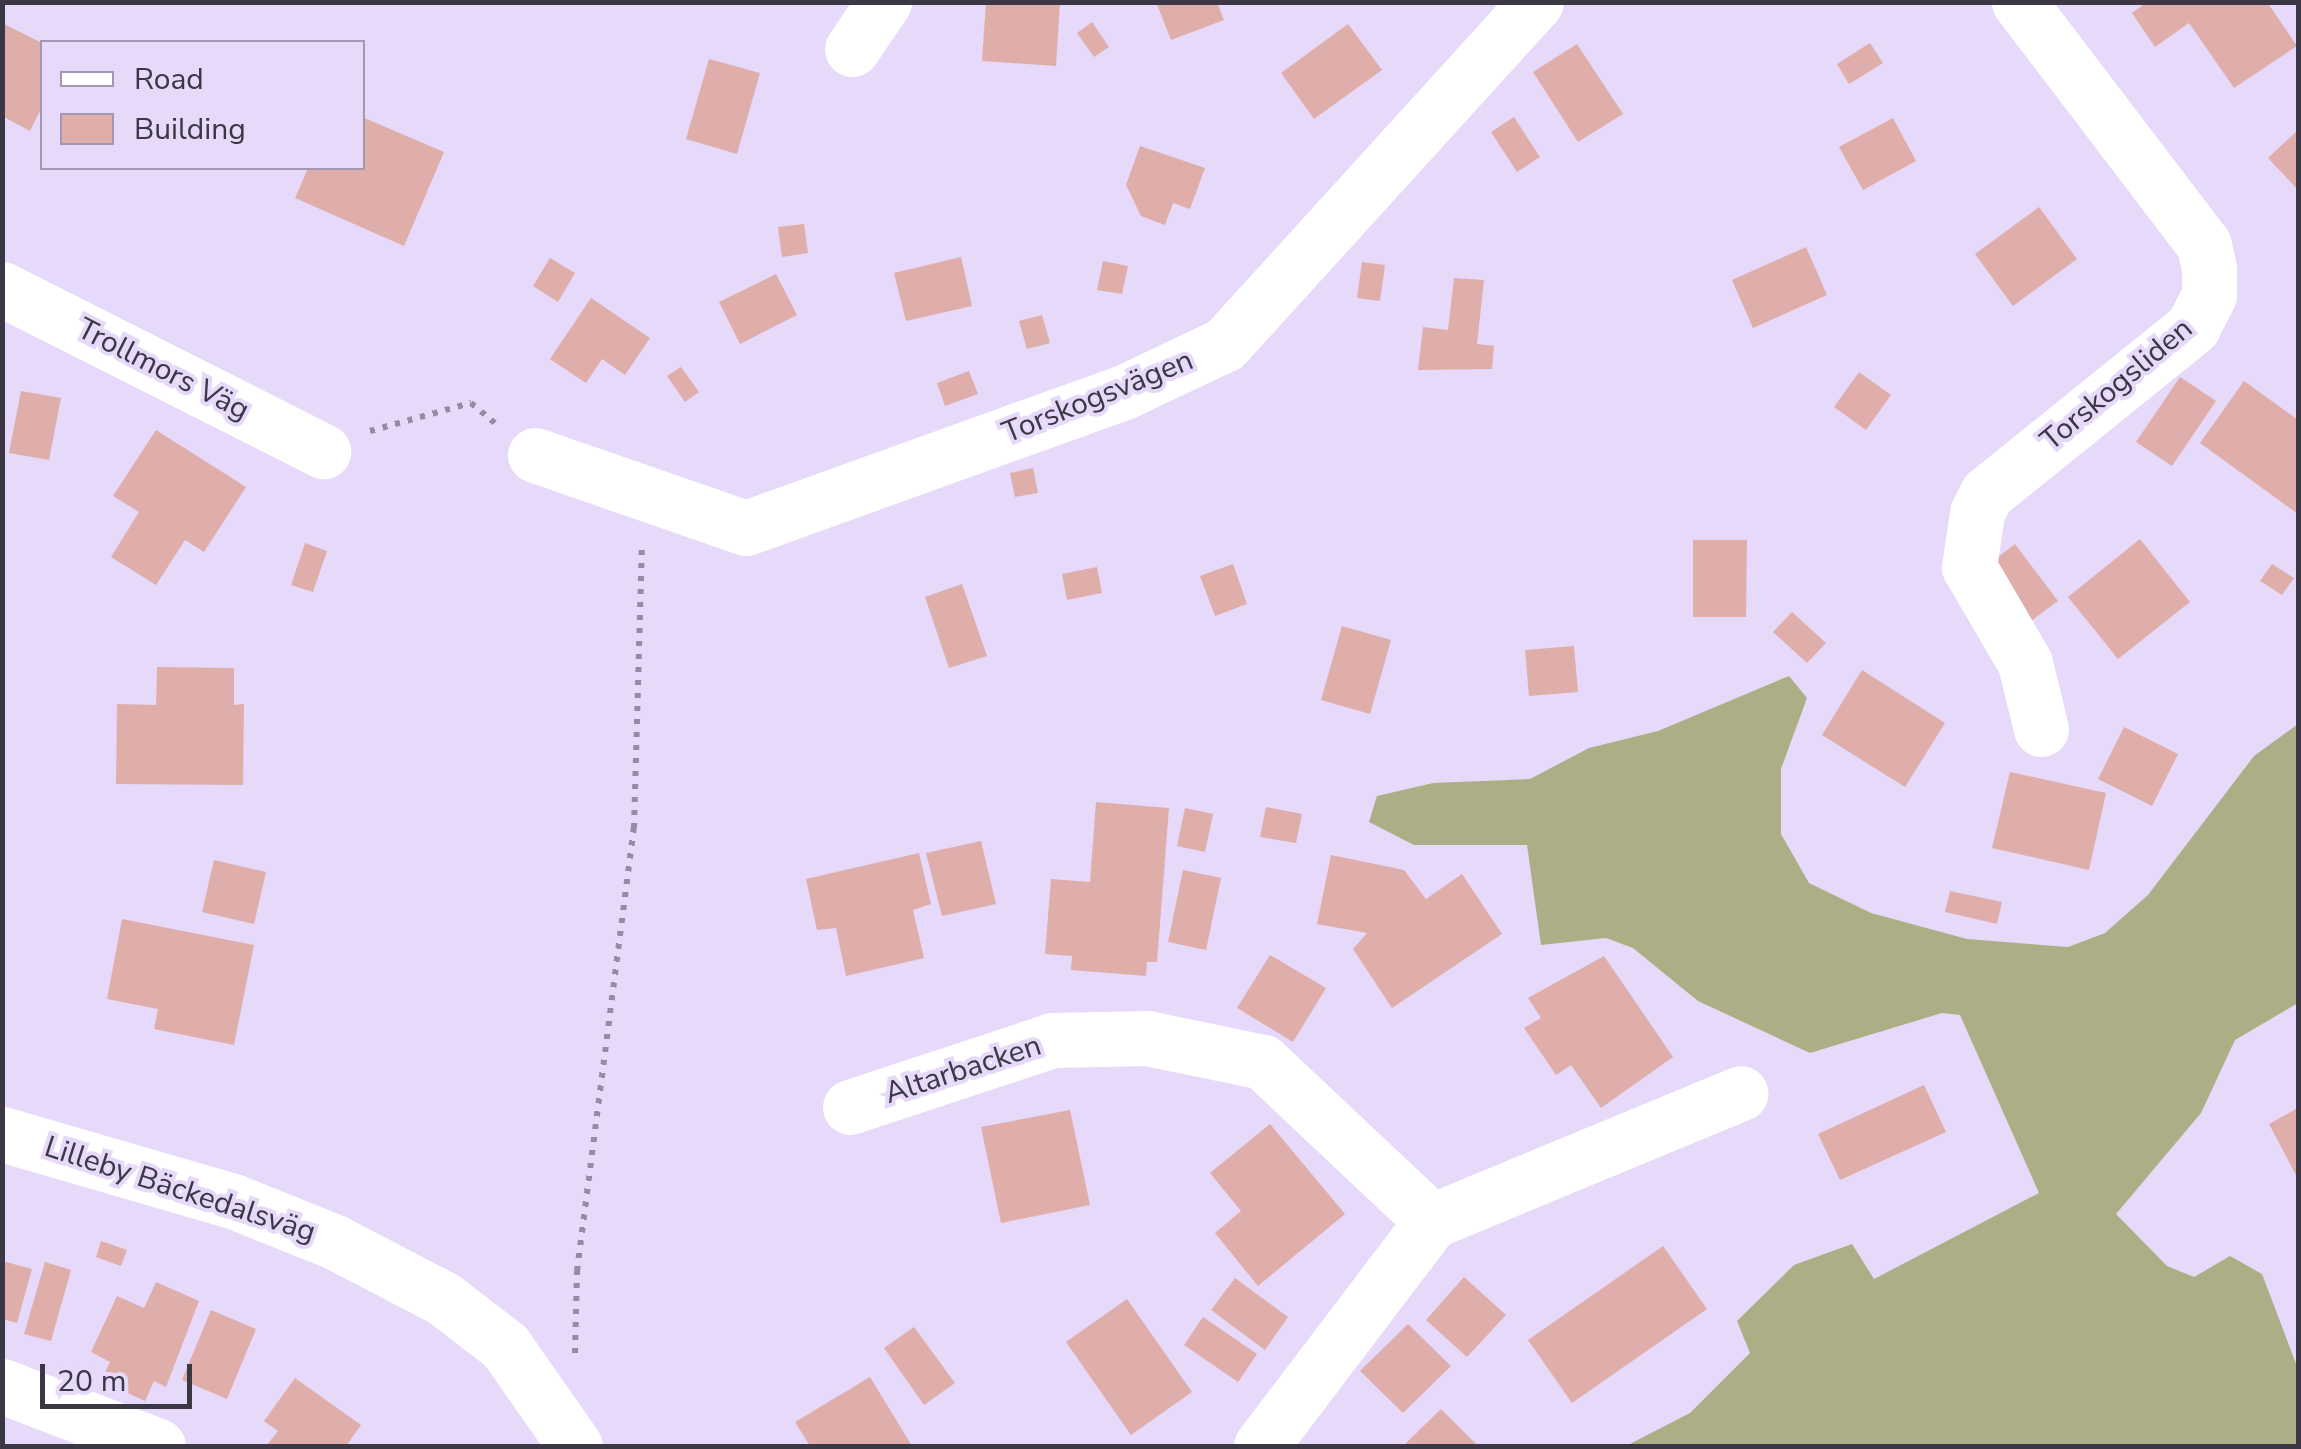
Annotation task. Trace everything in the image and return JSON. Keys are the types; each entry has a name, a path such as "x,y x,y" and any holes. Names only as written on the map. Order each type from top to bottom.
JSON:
{"street":[{"path":"852,49 884,2"},
{"name":"Torskogsvägen","path":"536,455 746,528 1122,393 1224,344 1536,2"},
{"name":"Torskogsliden","path":"2019,2 2204,245 2209,270 2209,295 2193,326 1988,493 1976,513 1969,567 2025,663 2041,729"},
{"name":"Trollmors Väg","path":"2,289 323,451"},
{"name":"Altarbacken","path":"850,1107 1052,1040 1147,1038 1263,1062 1432,1221"},
{"path":"1261,1446 1432,1221 1741,1092"},
{"name":"Lilleby Bäckedalsväg","path":"2,1134 233,1201 336,1242 444,1300 505,1346 575,1446"},
{"path":"2,1386 158,1446"}],"path":[{"path":"323,451 384,424 471,403 536,455"},
{"path":"575,1367 577,1270 634,828 634,675 645,567 634,490"}],"green space":[{"path":"1789,676 1807,698 1781,769 1781,834 1809,883 1871,913 1967,939 2068,947 2105,933 2148,895 2254,756 2298,724 2298,1003 2235,1040 2201,1113 2116,1214 2167,1266 2194,1277 2230,1256 2262,1274 2298,1369 2298,1446 1626,1446 1690,1413 1750,1353 1737,1321 1794,1265 1852,1244 1874,1279 2039,1193 1960,1015 1942,1013 1810,1053 1698,1001 1633,948 1606,938 1541,945 1527,845 1414,845 1369,822 1377,796 1433,783 1530,779 1589,748 1658,731"}],"building":[{"path":"986,2 1060,2 1056,66 982,61"},
{"path":"1156,2 1217,2 1224,20 1171,40"},
{"path":"2147,2 2267,2 2297,46 2234,88 2189,23 2155,47 2132,13"},
{"path":"1092,22 1109,47 1094,57 1077,33"},
{"path":"2,23 40,42 40,111 30,131 2,116"},
{"path":"1348,24 1382,70 1314,119 1281,73"},
{"path":"1870,43 1883,63 1849,84 1837,64"},
{"path":"1577,44 1623,114 1578,142 1533,72"},
{"path":"709,59 760,73 737,154 686,139"},
{"path":"1514,117 1540,157 1517,172 1491,132"},
{"path":"365,118 444,152 404,246 295,198 307,170 365,170"},
{"path":"1893,118 1916,161 1863,190 1839,147"},
{"path":"2298,130 2298,190 2268,158"},
{"path":"1140,146 1205,168 1190,209 1173,203 1165,225 1141,216 1126,185"},
{"path":"2039,207 2077,259 2013,306 1975,254"},
{"path":"804,224 808,253 782,257 778,227"},
{"path":"1806,247 1827,295 1753,328 1732,280"},
{"path":"961,257 972,306 906,321 894,273"},
{"path":"550,258 575,273 558,302 533,286"},
{"path":"1103,261 1128,266 1122,294 1097,290"},
{"path":"1362,262 1385,265 1380,301 1357,298"},
{"path":"776,274 797,315 740,344 719,302"},
{"path":"1454,278 1484,280 1477,344 1494,346 1492,369 1418,370 1423,327 1448,330"},
{"path":"591,298 650,338 625,375 602,359 586,383 550,359"},
{"path":"1042,315 1050,343 1027,349 1019,321"},
{"path":"681,367 699,392 685,402 667,376"},
{"path":"969,371 978,394 945,406 937,383"},
{"path":"1859,372 1891,395 1866,430 1834,407"},
{"path":"2180,377 2216,401 2172,466 2136,442"},
{"path":"2244,381 2298,420 2298,514 2200,443"},
{"path":"21,391 61,398 49,460 9,453"},
{"path":"156,430 246,487 204,552 185,540 156,585 111,557 139,512 113,496"},
{"path":"1033,468 1038,493 1015,497 1010,473"},
{"path":"2140,539 2190,602 2118,659 2068,597"},
{"path":"1693,540 1747,540 1746,617 1693,617"},
{"path":"305,543 327,551 313,592 291,585"},
{"path":"2015,544 2058,601 2027,624 1985,567"},
{"path":"1233,564 1247,604 1215,616 1200,576"},
{"path":"2272,564 2294,578 2282,595 2260,581"},
{"path":"1097,567 1102,593 1067,600 1062,574"},
{"path":"962,584 987,656 949,668 925,597"},
{"path":"1792,612 1826,643 1807,663 1773,632"},
{"path":"1342,626 1391,640 1370,714 1321,700"},
{"path":"1574,646 1578,692 1529,696 1525,650"},
{"path":"157,667 234,668 234,705 244,704 243,785 116,784 117,704 156,705"},
{"path":"1862,670 1945,723 1905,787 1822,735"},
{"path":"2124,727 2178,754 2152,806 2098,779"},
{"path":"2010,772 2106,793 2089,870 1992,848"},
{"path":"1096,802 1169,808 1157,962 1147,962 1146,976 1071,970 1072,956 1045,954 1051,879 1090,882"},
{"path":"1266,807 1302,814 1296,843 1260,837"},
{"path":"1185,808 1213,814 1205,852 1177,846"},
{"path":"981,841 996,904 942,916 926,853"},
{"path":"919,853 931,904 913,910 924,958 846,976 836,928 817,930 806,879"},
{"path":"1331,855 1404,870 1426,899 1462,874 1502,934 1392,1008 1353,949 1367,933 1317,924"},
{"path":"214,860 266,872 254,924 202,912"},
{"path":"1183,870 1221,878 1206,950 1168,942"},
{"path":"1950,891 2002,902 1997,924 1945,912"},
{"path":"122,919 254,945 234,1045 154,1029 158,1009 107,999"},
{"path":"1270,955 1326,988 1293,1042 1237,1008"},
{"path":"1604,956 1673,1057 1601,1108 1571,1065 1556,1075 1524,1028 1541,1018 1528,998"},
{"path":"1924,1085 1946,1132 1840,1180 1818,1134"},
{"path":"2298,1108 2298,1179 2269,1124"},
{"path":"1070,1110 1090,1205 1001,1223 981,1127"},
{"path":"1270,1124 1345,1214 1258,1286 1215,1233 1241,1211 1210,1173"},
{"path":"101,1241 127,1250 121,1266 96,1257"},
{"path":"1663,1246 1707,1309 1572,1403 1528,1340"},
{"path":"2,1261 32,1269 17,1323 2,1319"},
{"path":"45,1262 71,1270 51,1341 24,1334"},
{"path":"1464,1277 1506,1315 1467,1357 1426,1320"},
{"path":"1235,1278 1288,1317 1265,1350 1211,1310"},
{"path":"156,1282 199,1301 166,1387 154,1381 145,1401 101,1381 110,1362 91,1352 117,1296 144,1308"},
{"path":"1127,1299 1192,1392 1131,1435 1066,1342"},
{"path":"211,1310 256,1329 227,1399 182,1380"},
{"path":"1203,1317 1257,1354 1238,1382 1184,1345"},
{"path":"1408,1324 1451,1366 1403,1413 1360,1371"},
{"path":"914,1327 955,1383 924,1405 884,1348"},
{"path":"870,1377 912,1446 810,1446 795,1422"},
{"path":"295,1378 361,1425 346,1446 266,1446 278,1431 264,1421"},
{"path":"1441,1409 1478,1446 1403,1446"}]}
